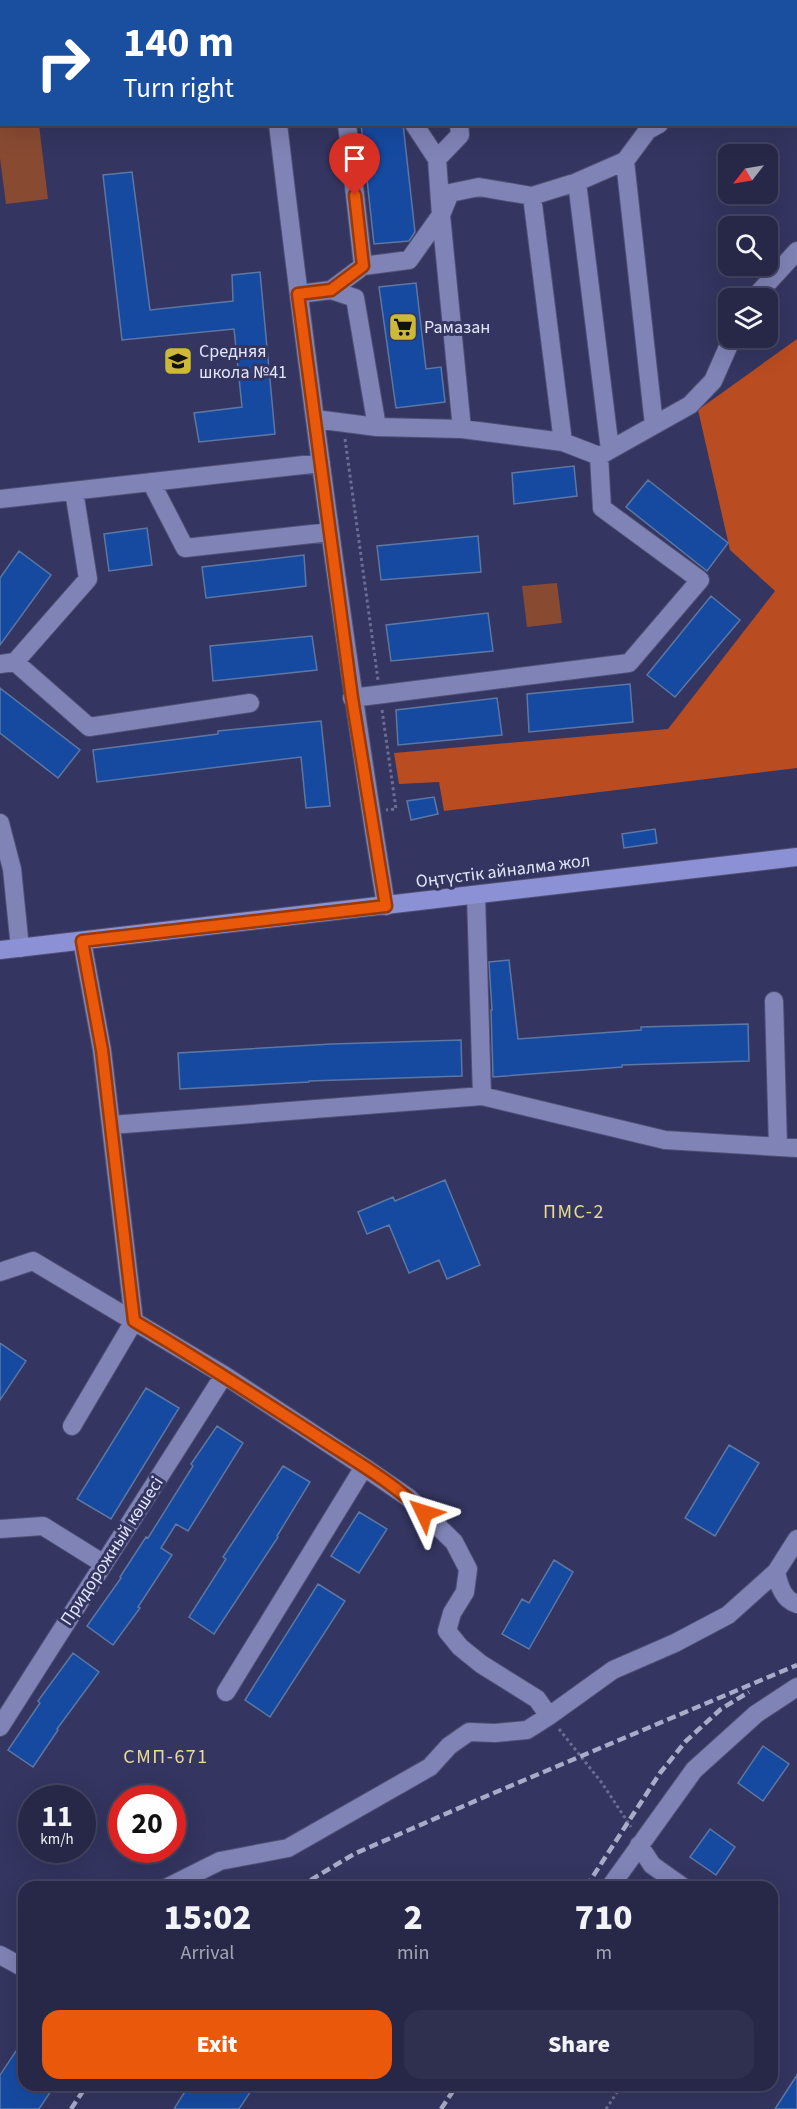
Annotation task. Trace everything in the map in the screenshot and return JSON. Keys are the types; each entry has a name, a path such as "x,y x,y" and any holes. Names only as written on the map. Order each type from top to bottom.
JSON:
{"highway":[{"name":"Оңтүстік айналма жол","path":"0,950 797,857"}],"street":[{"path":"278,126 298,294 352,698 386,906"},
{"path":"347,126 363,266"},
{"path":"415,126 437,159 462,429"},
{"path":"437,159 460,135 459,126"},
{"path":"331,290 363,266 409,260 441,215 450,193 479,187 532,196 577,182 625,161 648,130 655,126"},
{"path":"625,161 654,425"},
{"path":"352,698 629,663 700,580 603,508 604,453 577,182"},
{"path":"532,196 563,442"},
{"path":"763,288 797,251"},
{"path":"298,294 331,290 355,298 376,427"},
{"path":"315,419 376,427 462,429 563,442 604,453 690,405 713,381 728,348"},
{"path":"0,499 321,463"},
{"path":"151,482 185,548 330,532"},
{"path":"74,491 88,579 8,663 89,727 250,703"},
{"path":"0,823 20,948"},
{"path":"476,895 482,1096"},
{"path":"72,1426 134,1321 102,1050 82,941"},
{"path":"774,1000 778,1147"},
{"path":"111,1125 482,1096 664,1140 797,1148"},
{"path":"0,1272 33,1261 224,1375 409,1498 454,1542 468,1569 465,1592 452,1613 447,1630 460,1647 481,1664 537,1699 549,1716"},
{"name":"Придорожный көшесі","path":"0,1727 224,1375"},
{"path":"226,1692 364,1467"},
{"path":"0,1529 43,1526 104,1564"},
{"path":"180,1881 220,1861 288,1848 430,1767 449,1746 469,1732 495,1733 527,1730 613,1670 675,1643 728,1615 776,1572 797,1539"},
{"path":"776,1572 781,1591 792,1603 797,1604"},
{"path":"614,1881 694,1770 756,1714 797,1687"},
{"path":"639,1845 652,1865 675,1881"},
{"path":"0,1955 18,1965"}],"path":[{"path":"343,423 396,809 370,812"},
{"path":"549,1716 629,1821 639,1845"},
{"path":"606,2109 618,2091"}],"shaded area":[{"path":"0,126 39,126 48,199 6,204 0,158"},
{"path":"797,339 797,768 444,811 439,782 399,784 394,753 668,729 775,591 730,550 698,410"},
{"path":"557,583 562,623 527,627 522,586"}],"building":[{"path":"361,126 403,126 415,232 409,241 374,244"},
{"path":"132,172 150,310 233,301 232,275 260,272 275,434 199,442 194,413 242,407 234,329 122,340 103,175"},
{"name":"Рамазан","path":"416,283 426,369 441,367 445,402 396,408 379,287"},
{"path":"574,466 577,496 514,504 512,473"},
{"path":"648,480 728,543 707,571 626,507"},
{"path":"147,528 152,565 109,571 104,534"},
{"path":"478,536 481,572 381,580 377,546"},
{"path":"19,551 51,575 0,645 0,578"},
{"path":"304,555 306,586 206,598 202,567"},
{"path":"711,596 740,620 675,697 647,675"},
{"path":"488,613 493,651 391,661 386,625"},
{"path":"312,636 317,670 213,681 210,646"},
{"path":"630,684 633,722 529,732 527,694"},
{"path":"0,688 80,750 58,778 0,733"},
{"path":"497,698 502,735 398,745 396,710"},
{"path":"321,721 330,806 306,808 301,757 97,782 93,750 218,734 218,731"},
{"path":"434,797 438,814 411,820 407,801"},
{"path":"655,829 657,843 624,848 622,834"},
{"path":"509,960 518,1039 641,1030 641,1027 748,1024 749,1061 622,1065 622,1067 493,1077 489,962"},
{"path":"461,1040 462,1076 309,1081 180,1089 178,1053 331,1044"},
{"path":"445,1180 480,1265 447,1279 439,1260 409,1273 389,1225 367,1234 358,1212 393,1197 395,1201"},
{"path":"0,1343 26,1361 0,1400"},
{"path":"146,1388 179,1408 111,1519 77,1499"},
{"path":"217,1426 243,1443 188,1531 176,1524 161,1548 172,1555 138,1607 140,1608 113,1645 87,1626 121,1578 146,1537 148,1538 193,1466 191,1464"},
{"path":"729,1445 759,1463 715,1536 685,1518"},
{"path":"283,1466 310,1482 278,1537 214,1634 189,1617 226,1559 223,1557"},
{"path":"359,1512 387,1529 359,1573 331,1556"},
{"path":"554,1560 573,1572 529,1649 502,1634 522,1599 529,1603"},
{"path":"318,1584 345,1601 270,1717 245,1700"},
{"path":"73,1653 99,1672 57,1729 33,1767 8,1750 40,1703 38,1701"},
{"path":"763,1746 789,1764 763,1801 738,1783"},
{"path":"710,1829 735,1847 716,1875 690,1857"},
{"path":"18,2048 18,2091 51,2091 39,2109 0,2109 0,2075"},
{"path":"797,2075 797,2109 775,2109"},
{"path":"185,2091 251,2091 239,2109 174,2109"}],"railway":[{"path":"309,1881 354,1854 797,1665"},
{"path":"590,1881 660,1773 686,1741 721,1709 749,1692"},
{"path":"71,2109 83,2091"},
{"path":"441,2109 453,2091"}],"place":[{"name":"Рамазан","path":"403,327"},
{"name":"Средняя школа №41","path":"178,361"}],"district":[{"name":"ПМС-2","path":"574,1212"},
{"name":"СМП-671","path":"166,1757"}],"route":[{"path":"355,195 363,266 331,290 298,294 352,698 386,906 82,941 102,1050 134,1321 224,1375 364,1467 409,1498 424,1513"}]}
